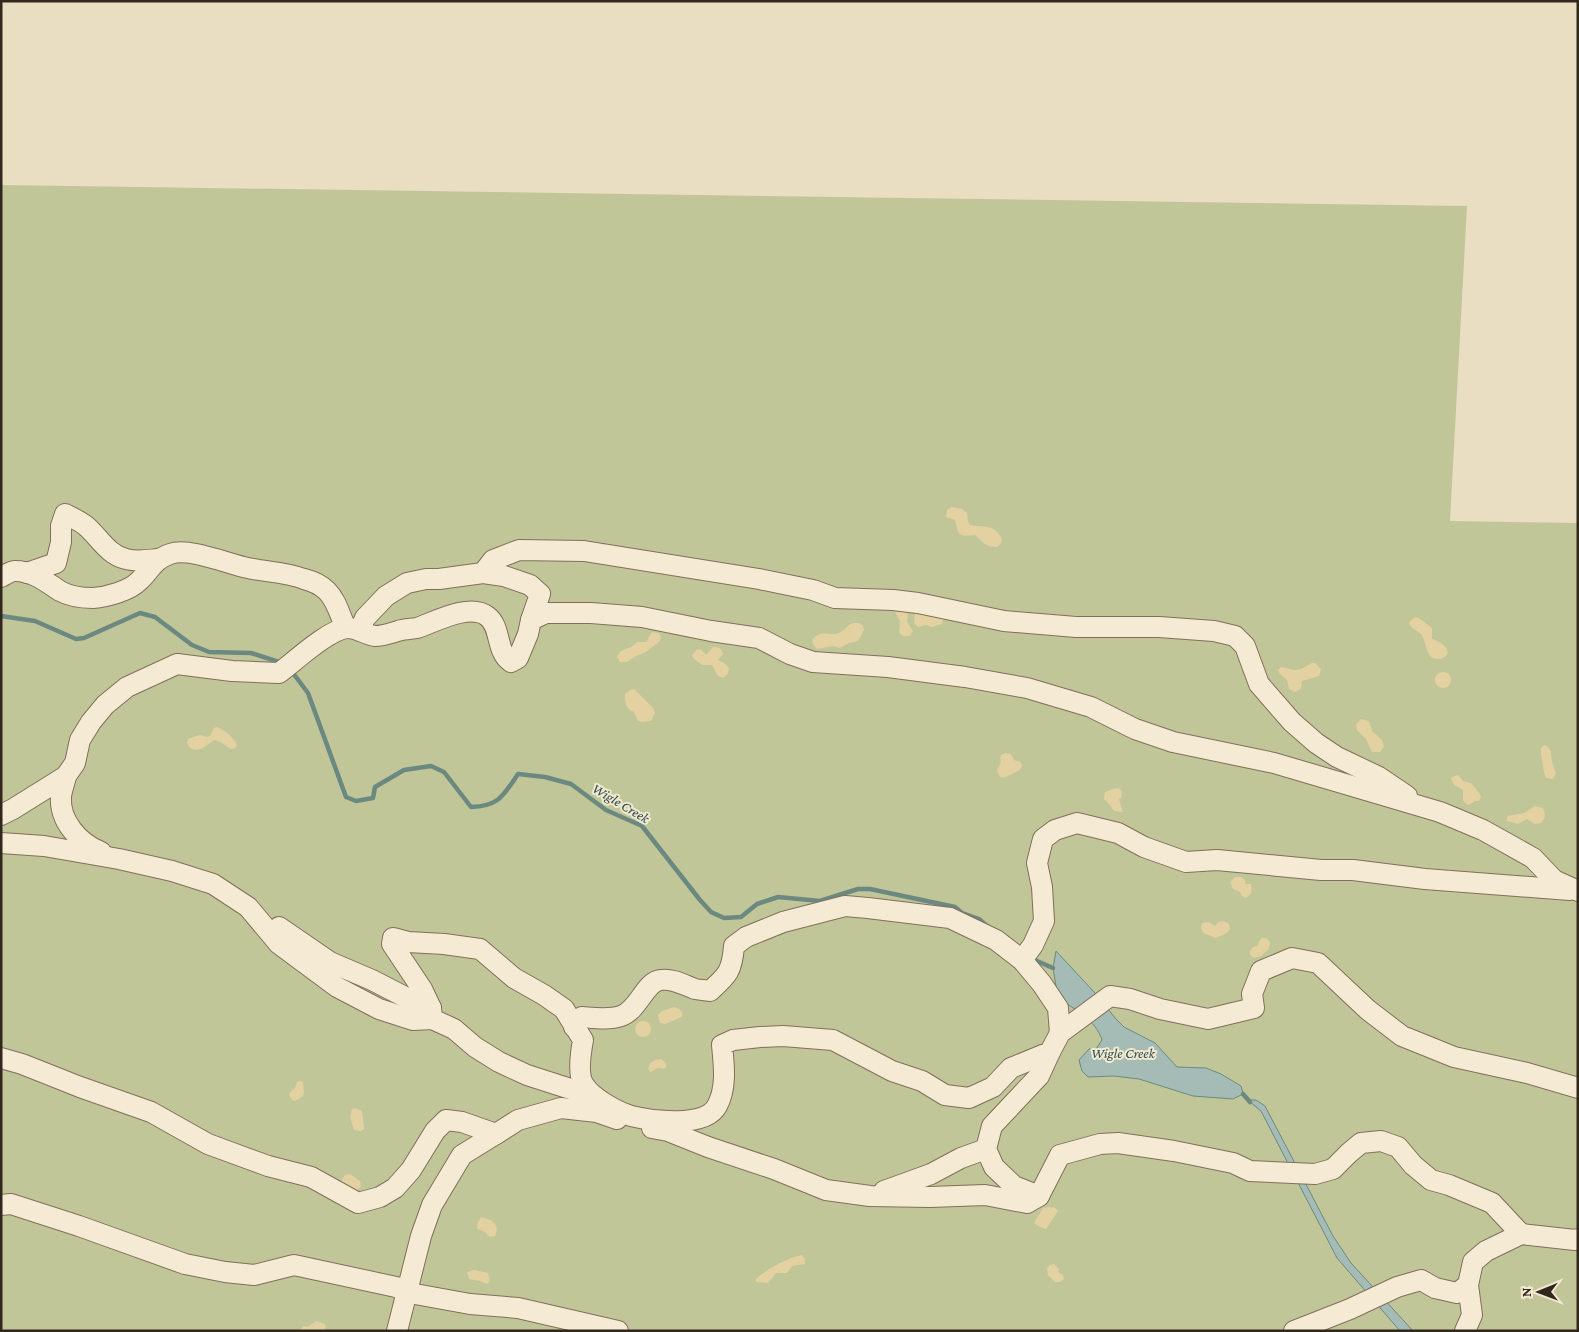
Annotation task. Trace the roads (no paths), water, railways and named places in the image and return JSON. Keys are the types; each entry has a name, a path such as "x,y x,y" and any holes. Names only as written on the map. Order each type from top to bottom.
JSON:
{"lane":[{"path":"27,573 56,563 61,542 61,526 66,514 88,528 109,551 124,559 142,561 158,559 172,553 198,554 247,568 288,574 317,584 328,592 353,629 375,636 415,628 454,614 471,612 486,615 495,625 498,641 505,658 511,662 518,658 528,634 540,594 530,585 504,576 483,573 407,583 386,596 353,629 331,634 280,673 232,671 178,664 128,687 105,705 91,722 80,740 75,762 66,776 61,796 63,813 75,834 88,846 118,859"},
{"path":"483,573 493,560 519,550 584,551 759,579 813,590 835,598 918,603 1004,622 1076,627 1159,627 1214,631 1235,636 1245,646 1259,684 1292,722 1316,744 1337,757 1379,777 1423,807"},
{"path":"1,576 14,571 27,573 50,583 61,592 93,598 125,590 139,582 158,559"},
{"path":"531,620 546,613 591,613 642,617 711,632 759,638 790,654 813,662 888,667 965,677 1027,688 1091,707 1135,729 1173,742 1274,762 1440,812 1483,830 1533,858 1554,880 1577,891"},
{"path":"1,815 66,776"},
{"path":"1022,960 1033,945 1044,921 1042,886 1037,863 1043,839 1055,830 1077,823 1118,833 1144,847 1186,862 1217,860 1321,870 1353,870 1425,879 1577,891"},
{"path":"1,843 44,846 118,859 172,871 213,884 330,962 372,980 432,1013 475,1047 499,1062 527,1075 583,1093 630,1115 668,1122 701,1118 716,1108 723,1091 722,1045 733,1040 783,1036 833,1040 892,1071 922,1081 945,1096 969,1098 993,1087 1011,1068 1050,1052"},
{"path":"574,1026 582,1017 623,1016 639,1003 648,986 660,980 678,983 697,990 710,991 727,976 733,961 734,946 746,937 783,922 845,906 950,918 996,940 1022,960 1042,984 1058,1008 1060,1032"},
{"path":"432,1013 422,989 392,944 393,938 408,942 480,949 514,978 564,1009 584,1040 580,1060 583,1084 602,1102"},
{"path":"1039,1196 1014,1186 994,1167 986,1149 992,1126 1039,1076 1060,1032 1110,996 1130,999 1160,1009 1208,1019 1254,1008 1252,994 1261,970 1292,958 1318,963 1368,1010 1402,1036 1454,1057 1527,1073 1578,1088"},
{"path":"1,1058 151,1112 208,1144 268,1166 310,1177 358,1203 380,1197 395,1188 411,1170 435,1130 446,1120 462,1122 496,1134"},
{"path":"397,1331 406,1291 432,1205 462,1154 518,1120 561,1108 597,1112 631,1124 668,1131 826,1190 870,1196 930,1197 985,1195 1027,1203 1039,1196 1060,1155 1100,1144 1118,1143 1233,1162 1250,1172 1315,1174 1333,1169 1361,1143 1382,1141 1398,1147 1412,1165 1431,1180 1492,1203 1521,1234"},
{"path":"870,1196 931,1174 961,1158 986,1149"},
{"path":"1,1204 11,1204 79,1226 185,1264 225,1272 254,1275 294,1265 396,1287 415,1294 470,1304 518,1308 618,1331"},
{"path":"1465,1331 1472,1315 1468,1285 1473,1262 1486,1251 1521,1234 1578,1239"},
{"path":"1294,1331 1350,1309 1397,1287 1421,1280 1435,1288 1457,1293 1468,1285"}],"water":[{"name":"Wigle Creek","path":"1056,951 1124,1027 1155,1043 1177,1067 1206,1068 1221,1074 1241,1086 1243,1094 1233,1099 1193,1096 1139,1079 1114,1076 1088,1077 1082,1071 1079,1060 1089,1049 1096,1049 1102,1040 1090,1021 1058,998 1053,968"},
{"path":"1250,1100 1256,1100 1265,1106 1333,1236 1351,1263 1413,1331 1400,1331 1337,1258 1261,1111"}],"waterway":[{"name":"Wigle Creek","path":"1,616 35,621 76,639 84,638 140,613 155,617 192,645 209,652 251,653 282,663"},
{"name":"Wigle Creek","path":"290,669 308,693 346,797 356,801 373,798 375,787 404,770 431,766 444,772 471,807 488,805 494,802 504,794 518,774 545,777 571,784 606,810 642,826 700,900 711,912 724,918 741,917 757,904 778,897 820,901 858,889 870,889 955,907 962,913 979,919 988,927"},
{"name":"Wigle Creek","path":"1030,958 1053,968"},
{"name":"Wigle Creek","path":"1243,1094 1250,1102"}]}
